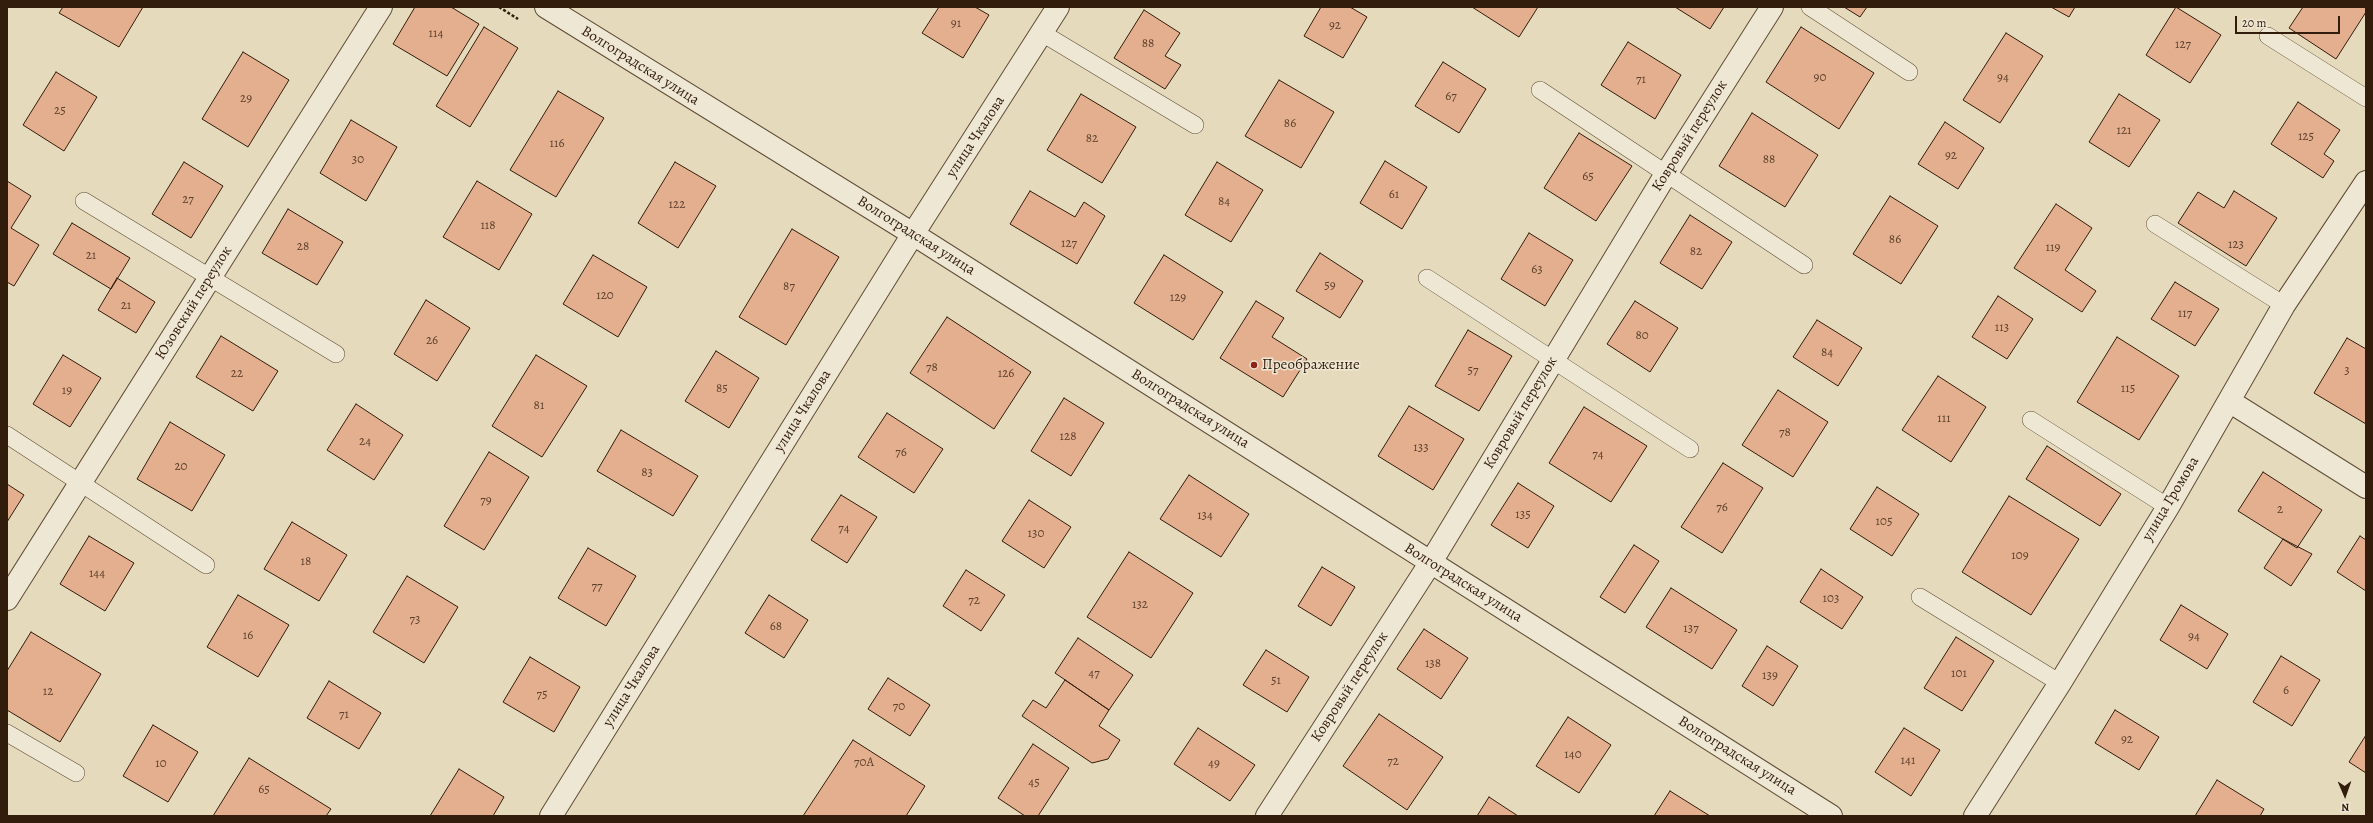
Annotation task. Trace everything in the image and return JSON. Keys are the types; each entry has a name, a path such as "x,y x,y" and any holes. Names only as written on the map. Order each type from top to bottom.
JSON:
{"street":[{"name":"Юзовский переулок","path":"7,599 381,7"},
{"name":"Волгоградская улица","path":"546,7 913,234 1831,816"},
{"name":"улица Чкалова","path":"551,816 913,234 1058,7"},
{"name":"Ковровый переулок","path":"1267,816 1431,562 1666,174 1772,7"},
{"name":"улица Громова","path":"1975,816 2060,683 2168,507 2284,305 2366,182"},
{"path":"2229,401 2366,487"}],"lane":[{"path":"1810,7 1909,72"},
{"path":"1042,33 1195,125"},
{"path":"2268,36 2366,98"},
{"path":"1540,90 1804,265"},
{"path":"84,201 336,354"},
{"path":"2155,224 2284,305"},
{"path":"1427,278 1690,449"},
{"path":"2031,420 2168,507"},
{"path":"7,435 206,565"},
{"path":"1920,597 2060,683"},
{"path":"7,732 76,773"}],"building":[{"path":"63,7 143,7 119,47 59,13"},
{"path":"415,7 451,7 479,24 447,76 393,44"},
{"path":"939,7 975,7 989,15 963,58 922,33"},
{"path":"1321,7 1350,7 1367,17 1343,58 1304,36"},
{"path":"1472,7 1538,7 1519,37"},
{"path":"1675,7 1724,7 1710,29"},
{"path":"1844,7 1867,7 1860,17"},
{"path":"2051,7 2075,7 2069,17"},
{"path":"2176,7 2221,35 2190,83 2146,55"},
{"path":"2303,7 2366,7 2366,12 2336,59 2289,28"},
{"path":"1144,10 1180,33 1165,56 1181,65 1165,89 1114,58"},
{"path":"484,27 518,48 470,127 436,106"},
{"path":"1801,27 1874,73 1839,129 1766,82"},
{"path":"2006,33 2043,56 2000,123 1963,100"},
{"path":"1628,42 1681,75 1655,119 1601,85"},
{"path":"243,52 289,80 248,147 202,119"},
{"path":"1443,62 1486,89 1459,133 1415,106"},
{"path":"56,72 97,97 64,151 23,125"},
{"path":"1279,80 1334,112 1301,168 1245,136"},
{"path":"558,91 604,118 556,197 510,170"},
{"path":"1081,94 1136,127 1102,183 1047,150"},
{"path":"2119,94 2160,120 2129,167 2089,142"},
{"path":"2298,102 2340,130 2324,154 2334,161 2323,178 2271,144"},
{"path":"1752,113 1818,155 1785,207 1719,166"},
{"path":"351,120 397,147 366,201 320,173"},
{"path":"1945,122 1984,148 1958,189 1918,164"},
{"path":"1579,133 1632,166 1596,221 1544,188"},
{"path":"1385,161 1427,187 1402,229 1360,203"},
{"path":"184,162 223,186 191,238 152,214"},
{"path":"675,162 716,186 678,248 638,223"},
{"path":"1217,162 1263,190 1231,242 1185,215"},
{"path":"7,181 31,196 11,228 39,245 14,286 7,282"},
{"path":"477,181 532,214 499,270 443,237"},
{"path":"1030,191 1075,217 1084,202 1105,216 1077,264 1010,224"},
{"path":"2234,191 2277,218 2246,266 2178,223 2198,192 2224,208"},
{"path":"1890,196 1938,226 1901,284 1853,254"},
{"path":"2056,204 2092,228 2065,270 2096,291 2082,312 2014,268"},
{"path":"288,209 343,242 317,285 262,253"},
{"path":"1690,215 1732,242 1702,289 1660,263"},
{"path":"72,223 130,258 111,289 53,254"},
{"path":"792,229 839,257 786,345 739,317"},
{"path":"1529,233 1573,260 1545,306 1501,279"},
{"path":"1320,253 1363,281 1340,318 1296,291"},
{"path":"593,255 647,287 618,337 563,304"},
{"path":"1164,255 1223,292 1193,340 1134,303"},
{"path":"117,278 155,302 136,333 98,310"},
{"path":"2175,282 2219,309 2195,346 2151,319"},
{"path":"1998,296 2033,319 2007,359 1972,337"},
{"path":"426,300 470,328 437,381 394,354"},
{"path":"1256,301 1284,318 1272,337 1307,359 1283,397 1220,358"},
{"path":"1635,301 1678,328 1650,372 1607,344"},
{"path":"947,317 1031,372 994,429 910,373"},
{"path":"1817,320 1862,348 1838,386 1793,357"},
{"path":"1468,330 1512,356 1479,411 1435,386"},
{"path":"221,336 278,371 253,411 196,377"},
{"path":"2117,337 2179,376 2139,440 2077,402"},
{"path":"2347,338 2366,349 2366,424 2314,393"},
{"path":"716,351 759,378 729,428 685,401"},
{"path":"63,355 101,378 70,427 33,404"},
{"path":"536,355 587,386 542,457 492,426"},
{"path":"1938,376 1986,407 1951,462 1902,430"},
{"path":"1778,390 1828,422 1793,477 1742,445"},
{"path":"1064,398 1104,423 1071,476 1031,451"},
{"path":"356,404 403,435 374,480 327,450"},
{"path":"1409,406 1464,439 1433,490 1378,456"},
{"path":"1584,407 1647,446 1611,502 1549,463"},
{"path":"887,413 943,449 914,493 858,457"},
{"path":"170,422 225,455 192,511 137,479"},
{"path":"621,430 698,476 673,516 597,471"},
{"path":"2047,446 2121,494 2100,526 2026,479"},
{"path":"489,452 529,477 484,550 444,526"},
{"path":"1723,463 1763,488 1722,553 1681,527"},
{"path":"2263,472 2322,510 2297,548 2238,511"},
{"path":"1189,475 1249,514 1221,557 1160,519"},
{"path":"1518,483 1554,506 1528,548 1491,525"},
{"path":"7,484 24,495 7,522"},
{"path":"1877,487 1919,514 1892,556 1850,529"},
{"path":"841,495 877,517 847,563 811,540"},
{"path":"2009,496 2079,539 2031,615 1962,572"},
{"path":"1029,500 1071,527 1044,568 1002,541"},
{"path":"292,522 347,555 319,601 264,569"},
{"path":"89,536 134,563 105,611 60,584"},
{"path":"2360,536 2366,540 2366,591 2337,572"},
{"path":"2283,539 2312,554 2291,586 2264,568"},
{"path":"1634,545 1659,561 1625,613 1600,597"},
{"path":"588,548 636,576 606,626 558,598"},
{"path":"1129,552 1193,593 1151,658 1087,617"},
{"path":"1322,567 1355,587 1331,626 1298,606"},
{"path":"1821,569 1863,597 1842,629 1800,602"},
{"path":"966,570 1005,595 981,631 943,606"},
{"path":"407,576 458,607 424,663 373,632"},
{"path":"1671,588 1737,630 1712,669 1646,627"},
{"path":"238,595 289,625 258,677 207,647"},
{"path":"769,595 808,620 784,658 745,633"},
{"path":"2181,605 2228,634 2207,669 2160,640"},
{"path":"1424,629 1468,658 1441,699 1397,669"},
{"path":"31,632 101,674 60,742 7,710 7,671"},
{"path":"1956,637 1994,661 1962,711 1924,688"},
{"path":"1078,638 1133,675 1109,710 1055,673"},
{"path":"1767,646 1798,666 1773,706 1742,686"},
{"path":"1266,650 1309,677 1287,712 1243,685"},
{"path":"2281,656 2320,680 2292,726 2253,702"},
{"path":"530,657 580,687 554,732 503,702"},
{"path":"888,678 930,705 910,736 868,709"},
{"path":"1065,680 1109,710 1099,726 1120,740 1108,759 1092,763 1022,716 1033,700 1046,708"},
{"path":"329,681 381,713 359,749 307,718"},
{"path":"2115,710 2159,737 2139,770 2095,743"},
{"path":"1379,714 1443,757 1407,810 1343,766"},
{"path":"1568,717 1611,745 1579,793 1536,766"},
{"path":"153,725 198,752 168,802 123,776"},
{"path":"1198,728 1255,765 1230,801 1174,764"},
{"path":"1904,728 1940,750 1911,796 1875,772"},
{"path":"2366,735 2366,773 2349,762"},
{"path":"853,740 925,786 906,816 803,816"},
{"path":"1033,744 1069,768 1038,816 1025,816 998,798"},
{"path":"249,758 331,809 326,816 213,816"},
{"path":"459,769 504,797 493,816 430,816"},
{"path":"2217,780 2264,809 2260,816 2195,816"},
{"path":"1670,791 1710,816 1654,816"},
{"path":"1489,797 1518,816 1477,816"}],"place":[{"name":"Преображение","path":"1254,365"}]}
